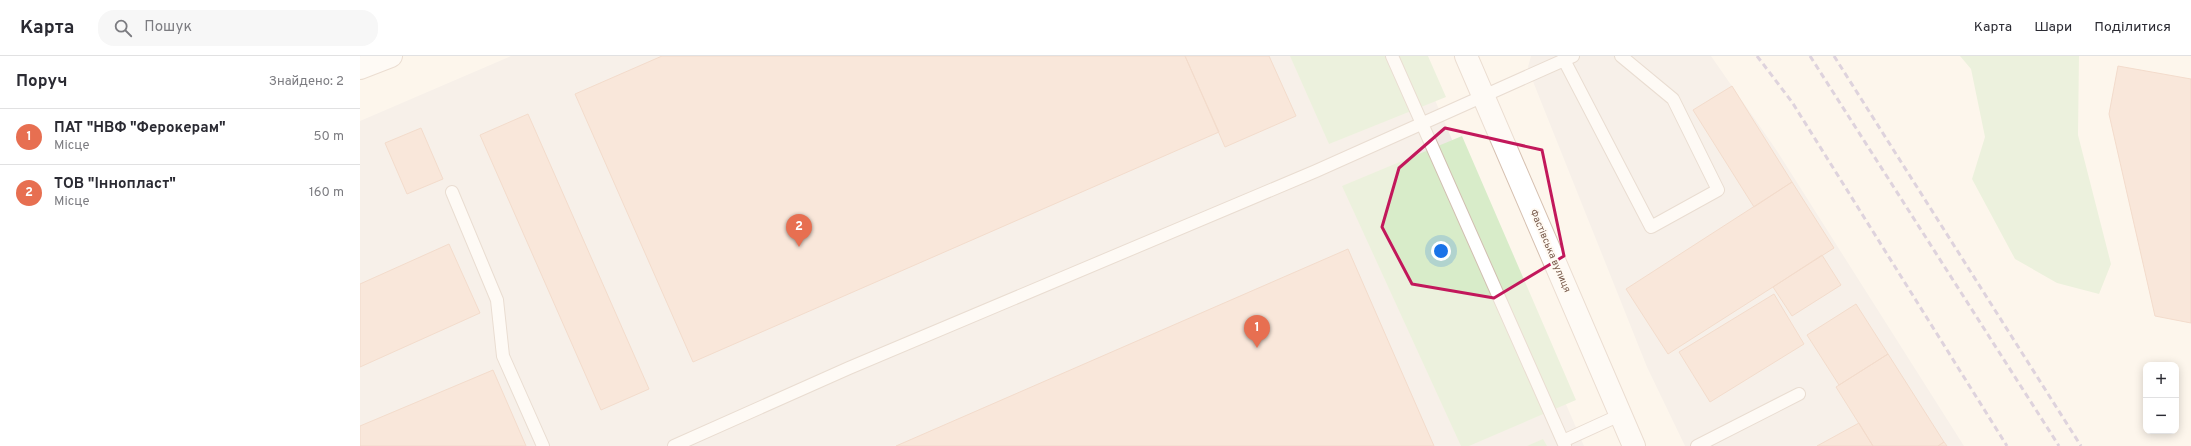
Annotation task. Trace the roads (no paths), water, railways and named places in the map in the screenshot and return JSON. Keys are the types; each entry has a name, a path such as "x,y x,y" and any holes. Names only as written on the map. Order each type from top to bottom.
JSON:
{"street":[{"path":"360,68 391,56"},
{"name":"Фастівська вулиця","path":"1466,56 1634,446"}],"lane":[{"path":"1392,56 1564,443 1620,415"},
{"path":"674,446 849,368 1316,171 1568,58 1651,227 1718,190 1672,99 1621,56"},
{"path":"452,192 497,300 503,356 543,446"},
{"path":"1697,446 1799,394"}],"railway":[{"path":"1757,56 1792,102 2007,446"},
{"path":"1810,56 2059,446"},
{"path":"1834,56 2081,446"}],"place":[{"name":"ТОВ \"Іннопласт\"","path":"799,247"},
{"name":"ПАТ \"НВФ \"Ферокерам\"","path":"1257,348"}]}
